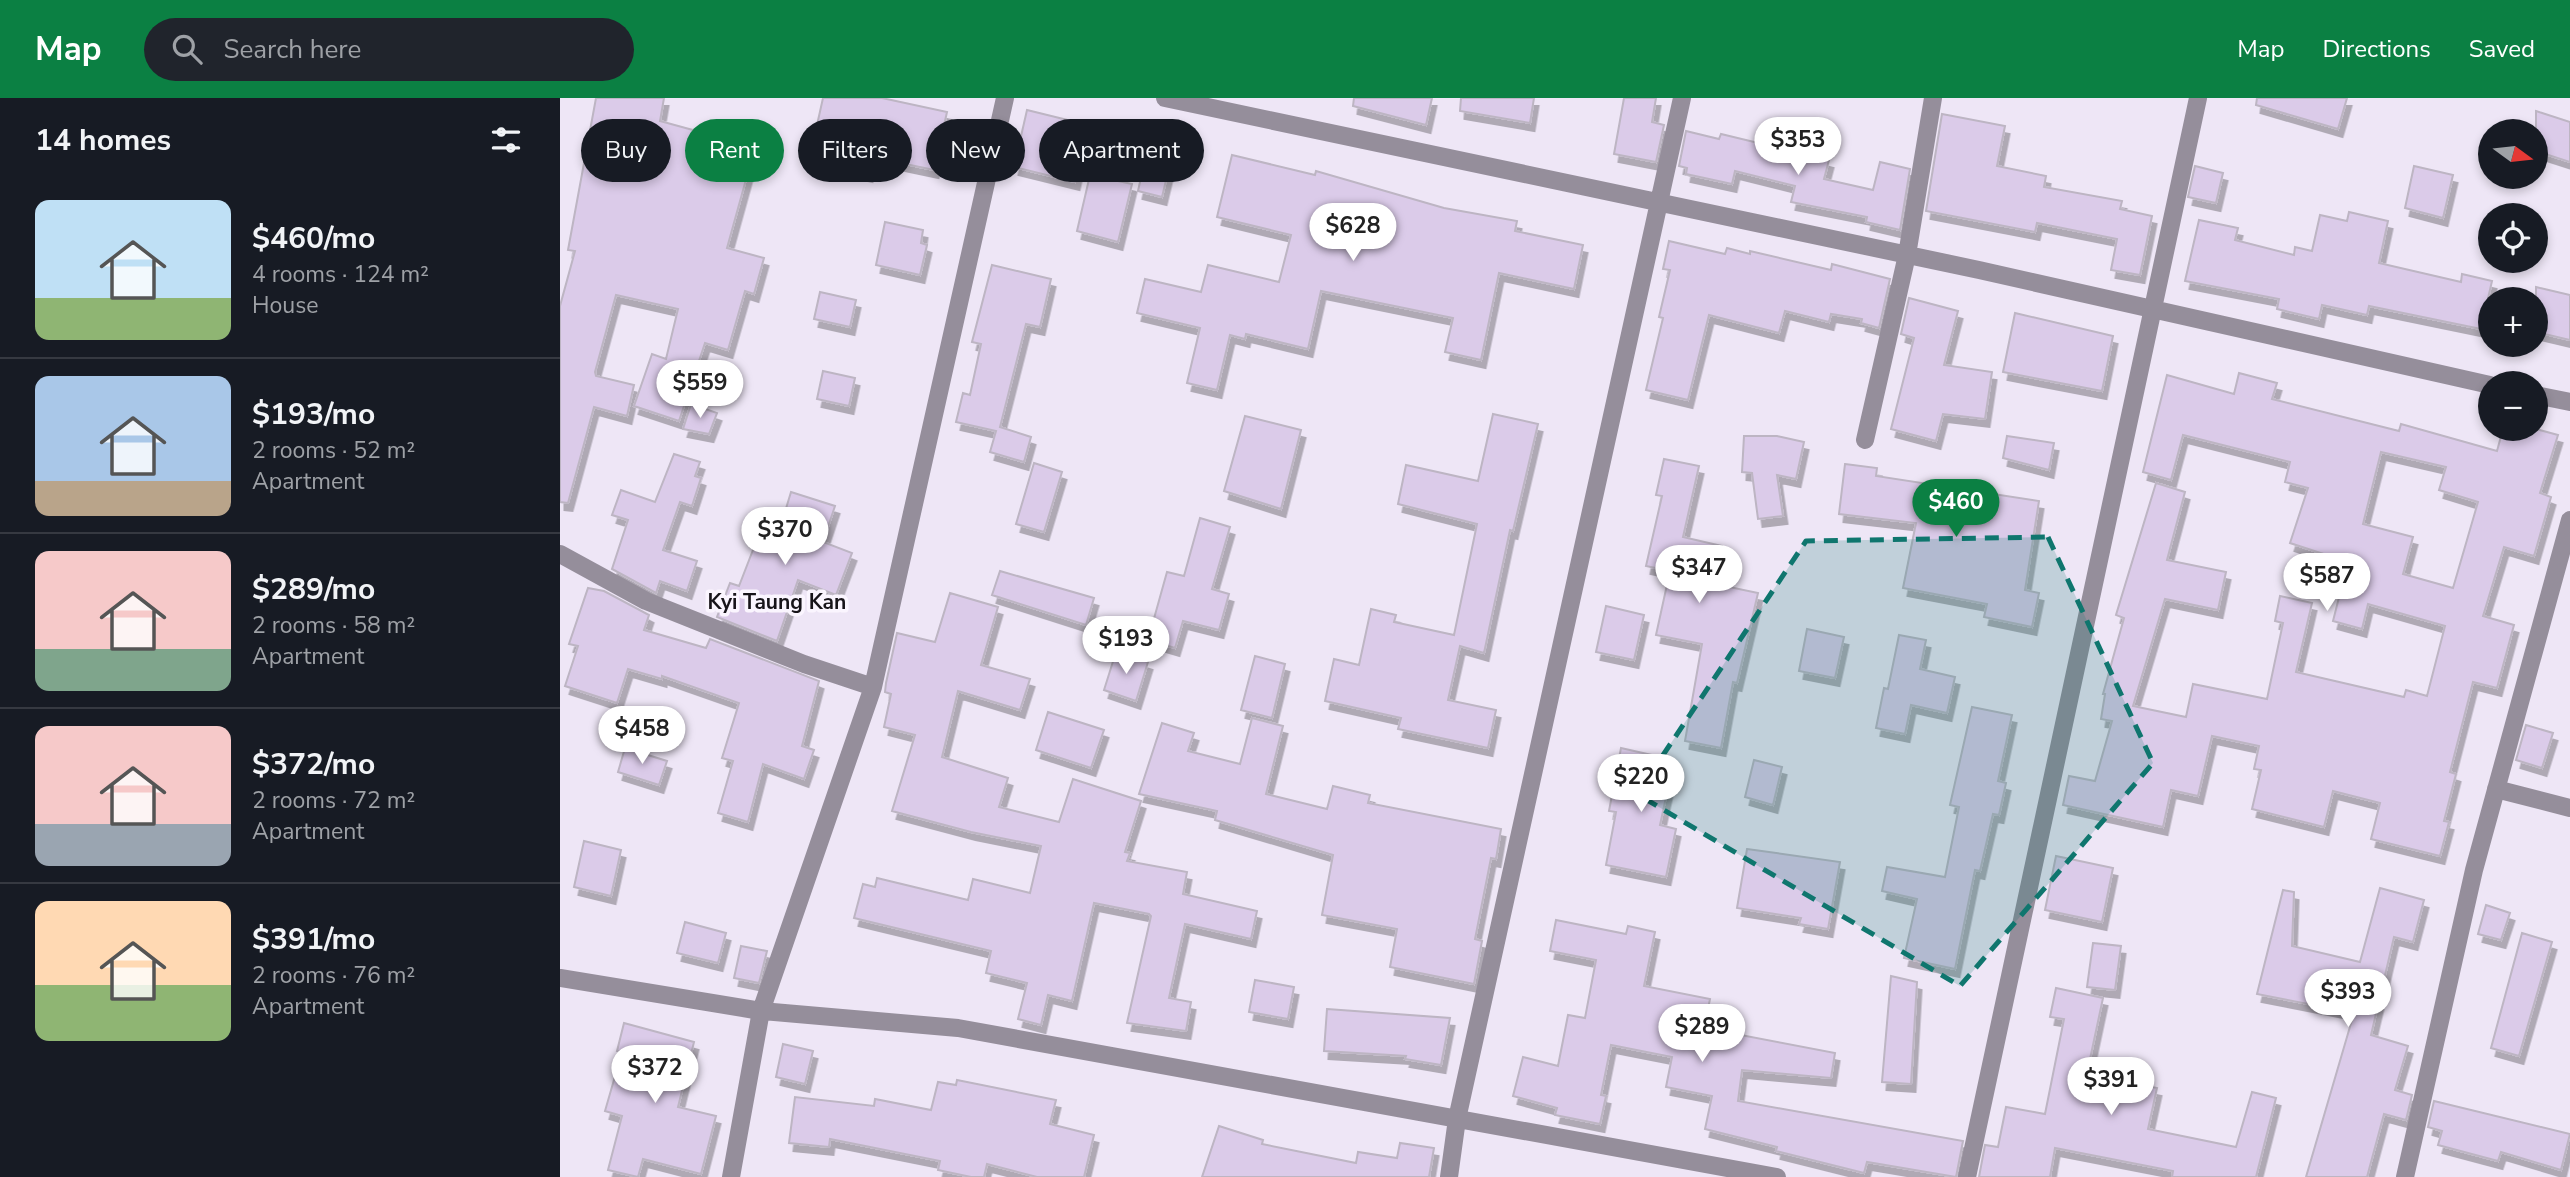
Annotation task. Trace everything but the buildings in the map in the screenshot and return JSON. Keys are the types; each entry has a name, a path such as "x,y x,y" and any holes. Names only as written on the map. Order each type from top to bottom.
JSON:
{"street":[{"path":"731,1177 761,1011 873,687 1005,98"},
{"path":"1165,98 1907,255 2478,382"},
{"path":"1449,1177 1457,1119 1682,98"},
{"path":"1865,440 1907,255 1933,98"},
{"path":"1967,1177 2198,98"},
{"path":"2548,397 2570,402"},
{"path":"2404,1177 2474,870 2570,520"},
{"path":"560,554 646,601 804,664 873,687"},
{"path":"2496,789 2570,808"},
{"path":"560,978 761,1011 958,1028 1777,1177"}],"highlighted area":[{"path":"2048,537 2153,763 1960,986 1637,794 1806,541"}],"district":[{"name":"Kyi Taung Kan","path":"777,602"}]}
